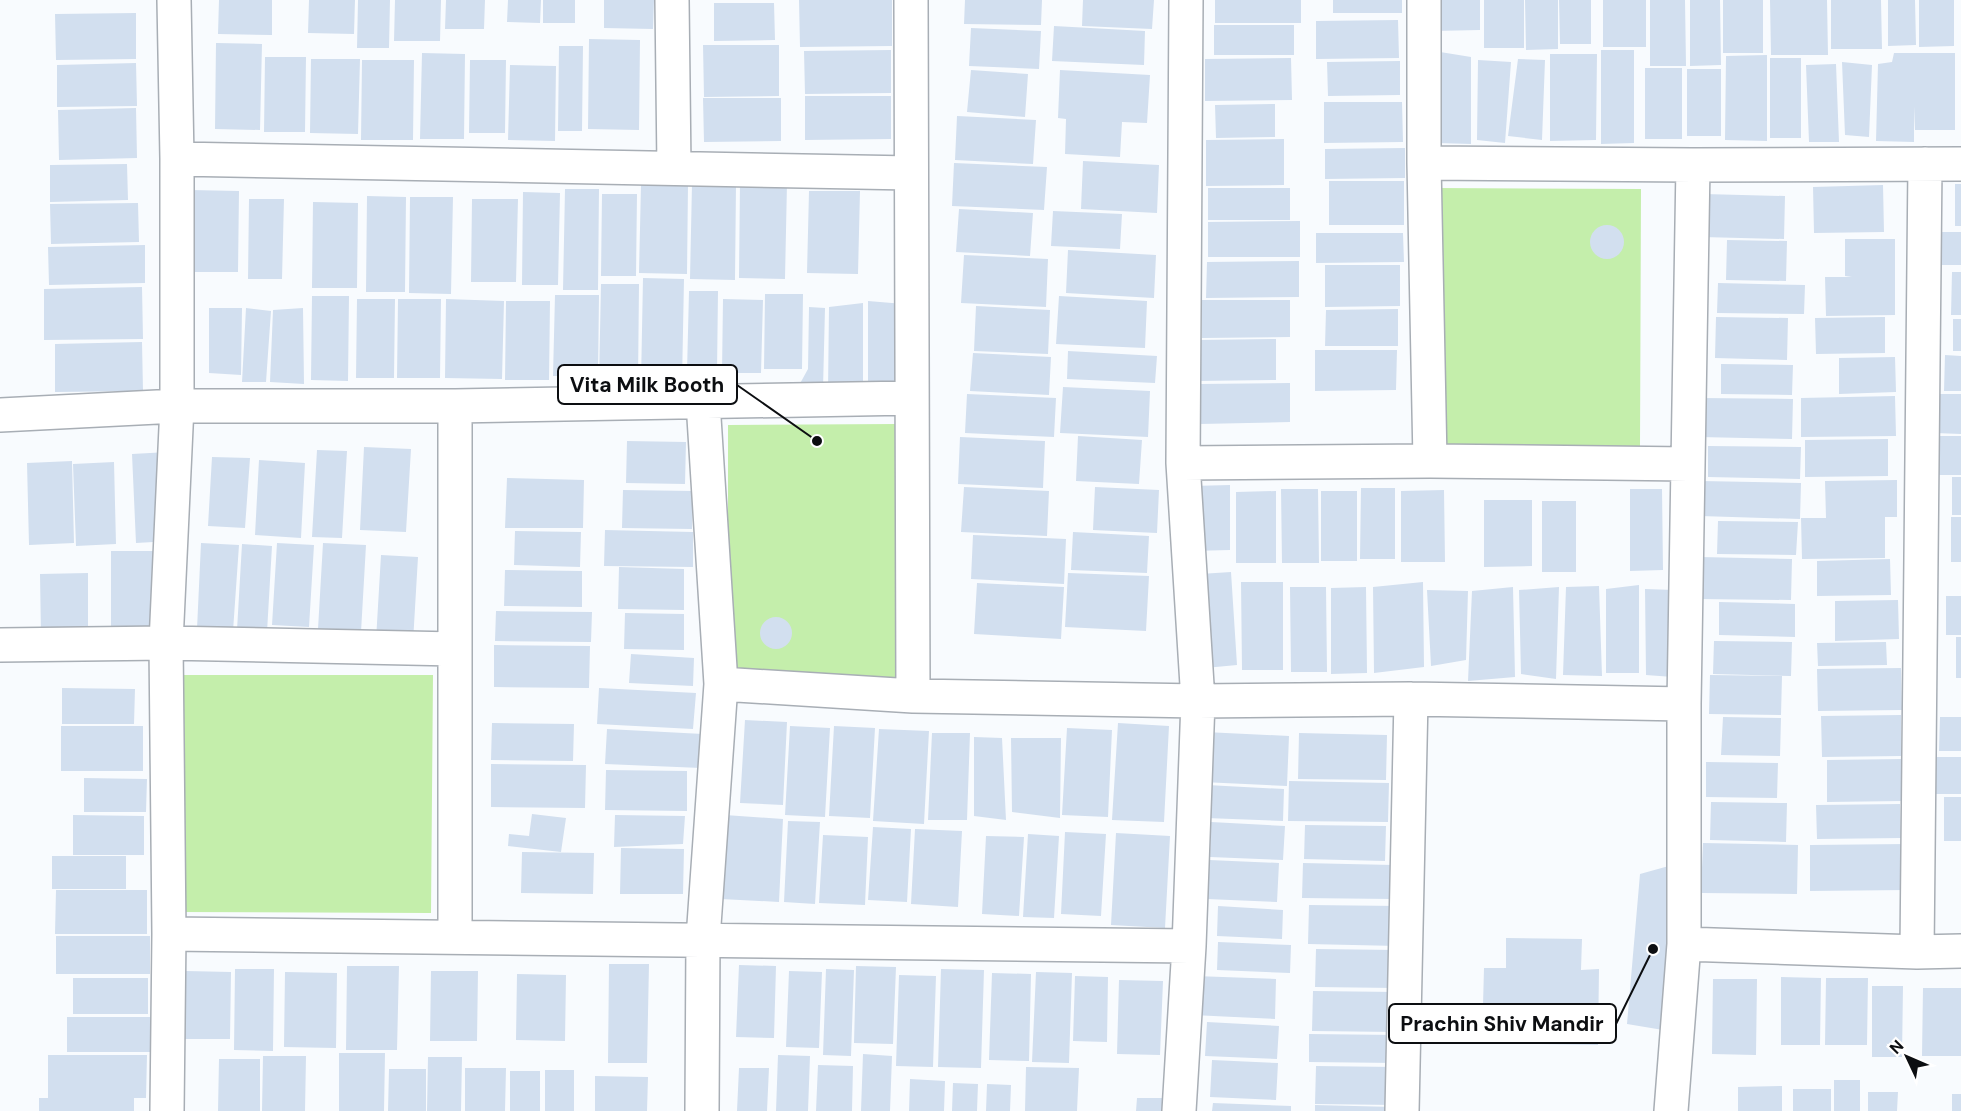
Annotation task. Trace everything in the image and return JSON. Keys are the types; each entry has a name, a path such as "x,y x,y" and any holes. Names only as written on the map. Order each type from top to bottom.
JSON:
{"street":[{"path":"166,1111 169,934 166,642 177,406 177,159 174,0"},
{"path":"672,0 674,168"},
{"path":"911,0 913,696"},
{"path":"1179,1111 1189,946 1198,701 1183,463 1186,0"},
{"path":"1424,0 1430,461"},
{"path":"177,159 911,173"},
{"path":"1425,164 1961,164"},
{"path":"1917,952 1925,164"},
{"path":"1671,1111 1684,944 1684,704 1693,165"},
{"path":"0,415 177,406 455,406 912,398"},
{"path":"702,1111 703,939 721,684 703,402"},
{"path":"455,406 455,937"},
{"path":"1183,463 1430,461 1688,464"},
{"path":"0,645 166,642 455,649"},
{"path":"721,684 913,696 1198,701 1411,699 1684,704"},
{"path":"1402,1111 1411,699"},
{"path":"169,934 1189,946"},
{"path":"1684,944 1917,952 1961,951"}],"green space":[{"path":"1436,188 1641,189 1640,448 1434,448"},
{"path":"898,424 898,677 728,677 728,425"},
{"path":"180,675 433,675 431,913 177,912"}],"building":[{"path":"219,0 272,0 272,35 218,34"},
{"path":"309,0 355,0 354,34 308,33"},
{"path":"358,0 390,0 389,48 357,48"},
{"path":"395,0 441,0 440,41 394,41"},
{"path":"446,0 485,0 484,29 445,29"},
{"path":"508,0 541,0 540,23 507,22"},
{"path":"543,0 575,0 575,23 543,23"},
{"path":"604,0 654,0 653,29 604,28"},
{"path":"799,0 892,0 892,46 800,47"},
{"path":"965,0 1042,0 1041,25 964,24"},
{"path":"1083,0 1154,0 1152,29 1082,26"},
{"path":"1215,0 1301,0 1301,23 1215,23"},
{"path":"1333,0 1402,0 1402,13 1333,13"},
{"path":"1432,0 1480,0 1480,30 1433,31"},
{"path":"1484,0 1524,0 1524,48 1484,48"},
{"path":"1525,0 1558,0 1558,49 1526,50"},
{"path":"1559,0 1591,0 1591,44 1560,44"},
{"path":"1603,0 1646,0 1646,47 1603,47"},
{"path":"1650,0 1685,0 1686,66 1650,66"},
{"path":"1690,0 1720,0 1721,65 1690,66"},
{"path":"1723,0 1763,0 1763,53 1723,53"},
{"path":"1770,0 1827,0 1828,55 1771,55"},
{"path":"1831,0 1881,0 1882,49 1831,49"},
{"path":"1888,0 1915,0 1916,45 1888,46"},
{"path":"1919,0 1954,0 1954,46 1919,47"},
{"path":"714,3 774,3 775,40 714,41"},
{"path":"136,13 136,59 56,60 55,14"},
{"path":"1398,20 1399,58 1316,59 1316,21"},
{"path":"1214,25 1294,25 1294,55 1214,55"},
{"path":"1054,26 1145,31 1144,65 1052,61"},
{"path":"971,28 1041,31 1039,69 969,66"},
{"path":"589,39 640,40 639,130 588,129"},
{"path":"216,43 262,44 260,130 215,129"},
{"path":"703,45 779,45 779,96 704,97"},
{"path":"559,46 583,46 582,131 558,131"},
{"path":"891,50 891,93 805,94 804,51"},
{"path":"1601,50 1634,50 1634,143 1601,144"},
{"path":"1434,51 1471,57 1471,144 1437,143"},
{"path":"422,53 465,54 464,139 420,139"},
{"path":"1894,53 1955,53 1955,130 1915,130 1914,106 1914,142 1876,141 1878,64 1892,62"},
{"path":"1550,54 1597,54 1596,140 1550,141"},
{"path":"1767,55 1767,141 1725,140 1726,56"},
{"path":"265,57 306,57 305,132 264,132"},
{"path":"1291,58 1292,100 1205,101 1205,59"},
{"path":"1770,58 1801,58 1801,138 1770,138"},
{"path":"311,59 360,59 358,134 310,133"},
{"path":"1518,59 1545,60 1542,140 1508,136"},
{"path":"362,60 414,60 413,140 361,140"},
{"path":"470,60 506,60 505,133 469,133"},
{"path":"1478,60 1511,62 1505,143 1477,140"},
{"path":"1400,61 1400,95 1328,96 1327,62"},
{"path":"1842,62 1872,65 1869,137 1845,135"},
{"path":"136,63 137,106 57,107 57,65"},
{"path":"1836,64 1839,142 1809,142 1806,65"},
{"path":"510,65 556,66 555,141 508,140"},
{"path":"1645,68 1682,68 1682,139 1645,139"},
{"path":"1687,69 1721,69 1721,136 1687,136"},
{"path":"971,70 1028,74 1025,117 967,112"},
{"path":"1060,70 1150,75 1147,123 1122,122 1120,157 1065,154 1066,119 1058,118"},
{"path":"805,96 891,96 891,139 805,140"},
{"path":"703,98 781,98 781,141 704,142"},
{"path":"1324,102 1402,102 1403,142 1324,143"},
{"path":"1275,104 1275,137 1216,138 1215,105"},
{"path":"136,108 137,158 59,160 58,110"},
{"path":"957,116 1036,120 1033,164 955,160"},
{"path":"1284,139 1284,185 1206,186 1206,140"},
{"path":"1405,148 1405,178 1325,179 1325,149"},
{"path":"1083,161 1159,165 1157,213 1081,209"},
{"path":"954,163 1047,167 1044,210 952,206"},
{"path":"127,164 128,200 50,202 50,165"},
{"path":"1329,181 1404,181 1404,225 1329,225"},
{"path":"740,183 787,183 785,279 739,278"},
{"path":"692,184 736,184 735,280 690,279"},
{"path":"1955,184 1961,184 1961,226 1955,226"},
{"path":"641,185 688,185 687,274 639,273"},
{"path":"1883,185 1884,232 1814,233 1813,187"},
{"path":"1208,188 1290,188 1290,220 1208,220"},
{"path":"565,189 599,189 598,290 563,290"},
{"path":"190,190 239,191 238,272 189,272"},
{"path":"809,191 860,191 858,274 807,273"},
{"path":"523,192 560,193 558,285 522,285"},
{"path":"602,194 637,194 636,276 601,276"},
{"path":"1704,194 1785,196 1784,239 1702,237"},
{"path":"367,196 406,197 405,292 366,292"},
{"path":"410,197 453,197 451,294 409,293"},
{"path":"249,199 284,199 282,279 248,279"},
{"path":"472,199 518,199 516,282 471,282"},
{"path":"313,202 358,203 357,288 312,288"},
{"path":"138,203 139,242 51,244 50,204"},
{"path":"959,209 1033,213 1030,256 956,252"},
{"path":"1053,211 1122,214 1120,249 1051,246"},
{"path":"1300,221 1300,257 1208,257 1208,222"},
{"path":"1607,225 1619,230 1624,242 1619,254 1607,259 1595,254 1590,242 1595,230"},
{"path":"1938,232 1961,232 1961,265 1938,265"},
{"path":"1316,233 1403,233 1404,262 1316,263"},
{"path":"1845,239 1895,239 1895,315 1826,316 1825,277 1852,277 1845,276"},
{"path":"1727,240 1787,241 1786,281 1726,280"},
{"path":"145,245 145,283 49,285 48,247"},
{"path":"1068,250 1156,255 1154,298 1066,293"},
{"path":"964,255 1048,259 1046,307 961,303"},
{"path":"1299,261 1299,297 1206,298 1207,262"},
{"path":"1325,265 1400,265 1400,306 1325,307"},
{"path":"1952,272 1961,272 1961,315 1951,315"},
{"path":"643,278 684,279 682,382 641,382"},
{"path":"1718,283 1805,285 1804,314 1717,313"},
{"path":"601,284 639,284 638,382 599,381"},
{"path":"142,287 143,339 44,340 44,289"},
{"path":"689,291 718,291 717,372 687,372"},
{"path":"765,294 803,294 802,369 764,369"},
{"path":"555,295 599,295 598,376 553,376"},
{"path":"312,296 349,296 348,381 311,380"},
{"path":"1059,296 1147,301 1145,348 1056,344"},
{"path":"357,299 395,299 394,378 356,378"},
{"path":"398,299 441,299 440,378 397,378"},
{"path":"446,299 504,301 502,379 445,378"},
{"path":"723,299 763,300 761,373 722,373"},
{"path":"1202,300 1290,300 1290,337 1202,338"},
{"path":"506,301 550,301 549,380 505,380"},
{"path":"868,301 904,304 902,388 868,389"},
{"path":"863,303 863,389 828,391 829,307"},
{"path":"976,306 1050,310 1048,354 974,351"},
{"path":"809,307 825,308 823,389 797,389 808,369"},
{"path":"209,308 242,308 241,375 209,373"},
{"path":"246,308 271,311 266,382 242,382"},
{"path":"303,308 304,384 270,382 273,310"},
{"path":"1398,309 1398,346 1325,346 1326,310"},
{"path":"1716,317 1788,318 1787,360 1715,358"},
{"path":"1885,317 1885,353 1816,354 1815,318"},
{"path":"1953,319 1961,319 1961,351 1953,351"},
{"path":"1276,339 1276,380 1198,381 1198,340"},
{"path":"142,342 143,391 55,392 55,344"},
{"path":"1315,350 1397,350 1396,390 1315,391"},
{"path":"1068,351 1157,356 1155,383 1067,379"},
{"path":"973,353 1051,357 1049,395 970,391"},
{"path":"1945,355 1961,356 1961,391 1944,391"},
{"path":"1895,357 1896,392 1839,394 1839,358"},
{"path":"1721,364 1793,365 1792,395 1721,394"},
{"path":"1290,383 1290,422 1200,424 1200,384"},
{"path":"1063,387 1150,391 1148,437 1060,433"},
{"path":"967,394 1056,398 1054,437 965,433"},
{"path":"1936,394 1961,394 1961,434 1935,433"},
{"path":"1895,396 1896,436 1801,437 1801,398"},
{"path":"1700,398 1793,399 1792,439 1699,437"},
{"path":"1078,436 1142,440 1139,484 1076,481"},
{"path":"1939,436 1961,436 1961,475 1938,475"},
{"path":"960,437 1045,441 1043,488 958,484"},
{"path":"1888,439 1888,476 1805,477 1805,440"},
{"path":"627,441 686,442 685,484 626,483"},
{"path":"1708,446 1801,447 1800,479 1708,477"},
{"path":"364,447 411,449 406,532 360,530"},
{"path":"317,450 347,451 342,538 312,537"},
{"path":"168,452 171,541 136,543 132,454"},
{"path":"212,457 250,458 245,528 208,526"},
{"path":"259,460 305,463 301,538 255,535"},
{"path":"72,461 74,543 29,545 27,463"},
{"path":"114,462 116,544 76,546 73,464"},
{"path":"1952,477 1961,477 1961,515 1952,515"},
{"path":"507,478 584,480 583,528 505,528"},
{"path":"1897,480 1897,517 1885,517 1885,558 1802,559 1801,518 1826,518 1825,481"},
{"path":"1701,481 1801,483 1800,519 1700,516"},
{"path":"1230,485 1230,550 1191,551 1192,486"},
{"path":"964,487 1049,491 1047,536 961,532"},
{"path":"1095,487 1159,490 1157,533 1093,530"},
{"path":"1361,488 1395,488 1395,559 1360,559"},
{"path":"1281,489 1318,489 1319,563 1282,563"},
{"path":"1630,489 1662,489 1663,570 1630,571"},
{"path":"623,490 693,491 692,529 622,528"},
{"path":"1444,490 1445,562 1401,562 1401,491"},
{"path":"1276,491 1276,563 1236,563 1236,492"},
{"path":"1321,491 1357,491 1357,561 1321,561"},
{"path":"1484,500 1532,500 1532,566 1484,567"},
{"path":"1542,501 1576,501 1576,572 1542,572"},
{"path":"1951,517 1961,517 1961,562 1951,562"},
{"path":"1718,521 1798,522 1796,555 1717,554"},
{"path":"605,530 693,532 693,567 604,566"},
{"path":"515,531 581,532 580,567 514,565"},
{"path":"1073,532 1149,536 1147,573 1071,570"},
{"path":"973,535 1066,539 1064,584 971,579"},
{"path":"201,543 239,545 233,631 197,629"},
{"path":"277,543 314,545 309,627 272,625"},
{"path":"323,543 366,545 361,632 318,629"},
{"path":"242,544 272,546 267,632 237,630"},
{"path":"111,551 153,551 154,636 111,636"},
{"path":"381,555 418,557 413,642 376,640"},
{"path":"1700,557 1792,559 1791,600 1699,599"},
{"path":"1890,559 1891,595 1817,596 1817,561"},
{"path":"619,567 684,569 684,610 618,609"},
{"path":"505,570 582,571 582,607 504,606"},
{"path":"1231,572 1237,665 1205,668 1200,574"},
{"path":"88,573 88,636 41,636 40,574"},
{"path":"1068,573 1149,576 1146,631 1065,627"},
{"path":"1241,582 1283,582 1283,670 1242,670"},
{"path":"1423,582 1424,667 1374,673 1373,587"},
{"path":"977,583 1064,587 1061,639 974,634"},
{"path":"1639,585 1639,673 1606,673 1606,589"},
{"path":"1599,586 1602,676 1563,675 1566,587"},
{"path":"1290,587 1326,587 1327,672 1291,672"},
{"path":"1366,587 1367,673 1331,674 1331,588"},
{"path":"1513,587 1515,677 1468,681 1472,591"},
{"path":"1559,587 1556,679 1521,674 1519,590"},
{"path":"1645,589 1674,590 1673,677 1646,675"},
{"path":"1427,590 1468,591 1466,660 1431,666"},
{"path":"1946,596 1961,596 1961,635 1946,635"},
{"path":"1898,600 1899,639 1835,641 1835,601"},
{"path":"1719,602 1795,604 1795,637 1719,635"},
{"path":"496,611 592,612 591,642 495,641"},
{"path":"625,613 684,614 684,650 624,649"},
{"path":"776,617 788,621 792,633 788,645 776,649 764,645 760,633 764,621"},
{"path":"1956,637 1961,637 1961,678 1956,678"},
{"path":"1714,641 1792,642 1791,676 1713,674"},
{"path":"1886,642 1887,665 1818,666 1817,643"},
{"path":"494,645 590,646 589,688 494,687"},
{"path":"631,654 694,658 693,686 629,683"},
{"path":"1901,668 1902,710 1818,711 1817,669"},
{"path":"1710,675 1782,676 1781,715 1709,714"},
{"path":"62,688 135,689 134,724 62,724"},
{"path":"599,688 696,693 693,729 597,724"},
{"path":"1901,715 1901,756 1822,757 1821,716"},
{"path":"1723,717 1781,718 1780,756 1721,755"},
{"path":"1940,717 1961,717 1961,751 1939,751"},
{"path":"745,720 787,722 783,805 740,803"},
{"path":"492,723 574,724 573,761 491,760"},
{"path":"1118,723 1169,726 1164,822 1112,820"},
{"path":"61,726 143,726 143,771 61,771"},
{"path":"790,726 830,728 825,817 785,815"},
{"path":"834,726 875,728 870,818 829,816"},
{"path":"1067,728 1112,730 1108,817 1062,815"},
{"path":"607,729 703,734 701,768 605,764"},
{"path":"879,729 929,731 924,824 873,821"},
{"path":"1205,732 1289,736 1287,786 1202,782"},
{"path":"932,733 970,733 967,820 928,820"},
{"path":"1299,733 1387,735 1386,780 1298,779"},
{"path":"974,737 1002,738 1006,820 974,816"},
{"path":"1011,738 1061,738 1060,818 1012,812"},
{"path":"1933,757 1961,757 1961,794 1933,794"},
{"path":"1902,759 1903,801 1827,802 1827,760"},
{"path":"1706,762 1778,763 1777,798 1706,797"},
{"path":"491,764 586,765 585,808 491,807"},
{"path":"606,770 687,771 687,811 605,810"},
{"path":"84,778 147,779 146,812 84,812"},
{"path":"1289,781 1389,783 1388,822 1288,821"},
{"path":"1207,785 1284,789 1283,821 1206,818"},
{"path":"1944,797 1961,797 1961,841 1944,841"},
{"path":"1711,802 1787,803 1786,842 1710,840"},
{"path":"1900,804 1901,838 1817,839 1816,805"},
{"path":"532,814 566,818 561,852 508,846 509,834 529,836"},
{"path":"73,815 144,816 144,855 73,855"},
{"path":"615,815 685,816 683,844 614,847"},
{"path":"725,815 783,819 779,902 721,899"},
{"path":"788,821 820,822 815,904 784,902"},
{"path":"1211,822 1285,826 1283,860 1210,857"},
{"path":"1305,825 1386,826 1385,861 1304,859"},
{"path":"873,827 911,829 907,902 868,900"},
{"path":"915,829 962,831 958,907 911,904"},
{"path":"1065,832 1106,834 1101,916 1061,914"},
{"path":"1116,833 1170,836 1165,928 1111,925"},
{"path":"1028,834 1059,836 1054,918 1023,917"},
{"path":"823,835 868,837 865,905 819,903"},
{"path":"986,836 1024,837 1019,916 982,914"},
{"path":"1703,843 1798,845 1797,894 1701,893"},
{"path":"1906,844 1907,890 1810,891 1810,845"},
{"path":"621,848 684,849 683,894 620,894"},
{"path":"522,852 594,853 593,894 521,893"},
{"path":"52,856 126,856 126,889 52,889"},
{"path":"1209,860 1279,863 1277,902 1207,899"},
{"path":"1303,863 1393,865 1392,899 1302,898"},
{"path":"1676,864 1669,1031 1627,1024 1640,874"},
{"path":"56,890 147,890 147,934 55,934"},
{"path":"1309,905 1399,906 1398,946 1308,944"},
{"path":"1218,906 1283,910 1282,939 1217,936"},
{"path":"56,936 150,936 150,974 56,974"},
{"path":"1506,938 1582,939 1581,970 1599,969 1598,1045 1482,1043 1484,968 1506,968"},
{"path":"1218,942 1291,945 1290,973 1217,970"},
{"path":"1316,949 1396,950 1395,988 1315,987"},
{"path":"609,964 649,964 647,1063 608,1063"},
{"path":"739,965 776,966 774,1038 736,1037"},
{"path":"347,966 399,966 397,1050 346,1050"},
{"path":"856,966 896,967 893,1044 854,1043"},
{"path":"235,969 274,969 273,1051 234,1050"},
{"path":"826,969 854,970 851,1056 823,1055"},
{"path":"941,969 984,970 981,1068 938,1067"},
{"path":"186,971 231,972 230,1039 185,1039"},
{"path":"431,971 478,971 477,1041 430,1041"},
{"path":"789,971 822,972 819,1048 786,1047"},
{"path":"285,972 337,973 336,1048 284,1047"},
{"path":"1036,972 1072,973 1069,1063 1032,1062"},
{"path":"992,973 1031,974 1029,1061 989,1060"},
{"path":"517,974 566,975 565,1041 516,1040"},
{"path":"899,975 936,976 933,1067 896,1066"},
{"path":"1075,976 1108,977 1107,1042 1073,1041"},
{"path":"1195,976 1276,979 1275,1019 1193,1015"},
{"path":"1781,977 1821,978 1820,1045 1781,1045"},
{"path":"73,978 148,978 148,1014 73,1014"},
{"path":"1826,978 1868,978 1867,1045 1825,1045"},
{"path":"1713,979 1757,979 1756,1055 1712,1054"},
{"path":"1119,980 1163,981 1160,1055 1117,1054"},
{"path":"1872,986 1903,986 1902,1057 1872,1057"},
{"path":"1923,988 1961,988 1961,1056 1922,1056"},
{"path":"1313,991 1396,992 1395,1032 1312,1031"},
{"path":"67,1017 150,1017 150,1052 67,1052"},
{"path":"1207,1022 1279,1026 1277,1059 1205,1056"},
{"path":"1309,1034 1397,1035 1396,1063 1309,1062"},
{"path":"339,1053 385,1053 384,1111 339,1111"},
{"path":"863,1054 892,1056 890,1111 861,1111"},
{"path":"48,1055 147,1055 146,1098 134,1098 134,1111 39,1111 39,1098 48,1098"},
{"path":"778,1055 810,1056 808,1111 776,1111"},
{"path":"263,1056 306,1056 305,1111 262,1111"},
{"path":"428,1057 462,1057 461,1111 427,1111"},
{"path":"219,1059 260,1059 260,1111 218,1111"},
{"path":"1212,1060 1278,1063 1276,1100 1210,1097"},
{"path":"818,1065 853,1066 852,1111 816,1111"},
{"path":"1316,1066 1395,1067 1394,1105 1315,1104"},
{"path":"1026,1067 1079,1068 1077,1111 1025,1111"},
{"path":"465,1068 506,1068 505,1111 465,1111"},
{"path":"739,1068 769,1068 767,1111 737,1111"},
{"path":"389,1069 426,1069 426,1111 388,1111"},
{"path":"545,1070 574,1070 574,1111 545,1111"},
{"path":"510,1071 540,1071 540,1111 510,1111"},
{"path":"595,1076 648,1077 647,1111 595,1111"},
{"path":"910,1079 945,1081 944,1111 909,1111"},
{"path":"1834,1080 1860,1080 1860,1111 1834,1111"},
{"path":"953,1083 978,1084 977,1111 952,1111"},
{"path":"987,1084 1011,1085 1010,1111 986,1111"},
{"path":"1782,1086 1782,1111 1738,1111 1738,1087"},
{"path":"1793,1089 1831,1089 1831,1111 1793,1111"},
{"path":"1868,1092 1898,1092 1897,1111 1868,1111"},
{"path":"1952,1094 1961,1094 1961,1111 1952,1111"},
{"path":"1137,1098 1172,1098 1172,1111 1136,1111"},
{"path":"1213,1103 1291,1106 1291,1111 1212,1111"},
{"path":"1315,1105 1394,1107 1394,1111 1315,1111"}],"place":[{"name":"Vita Milk Booth","path":"817,441"},
{"name":"Prachin Shiv Mandir","path":"1653,949"}]}
